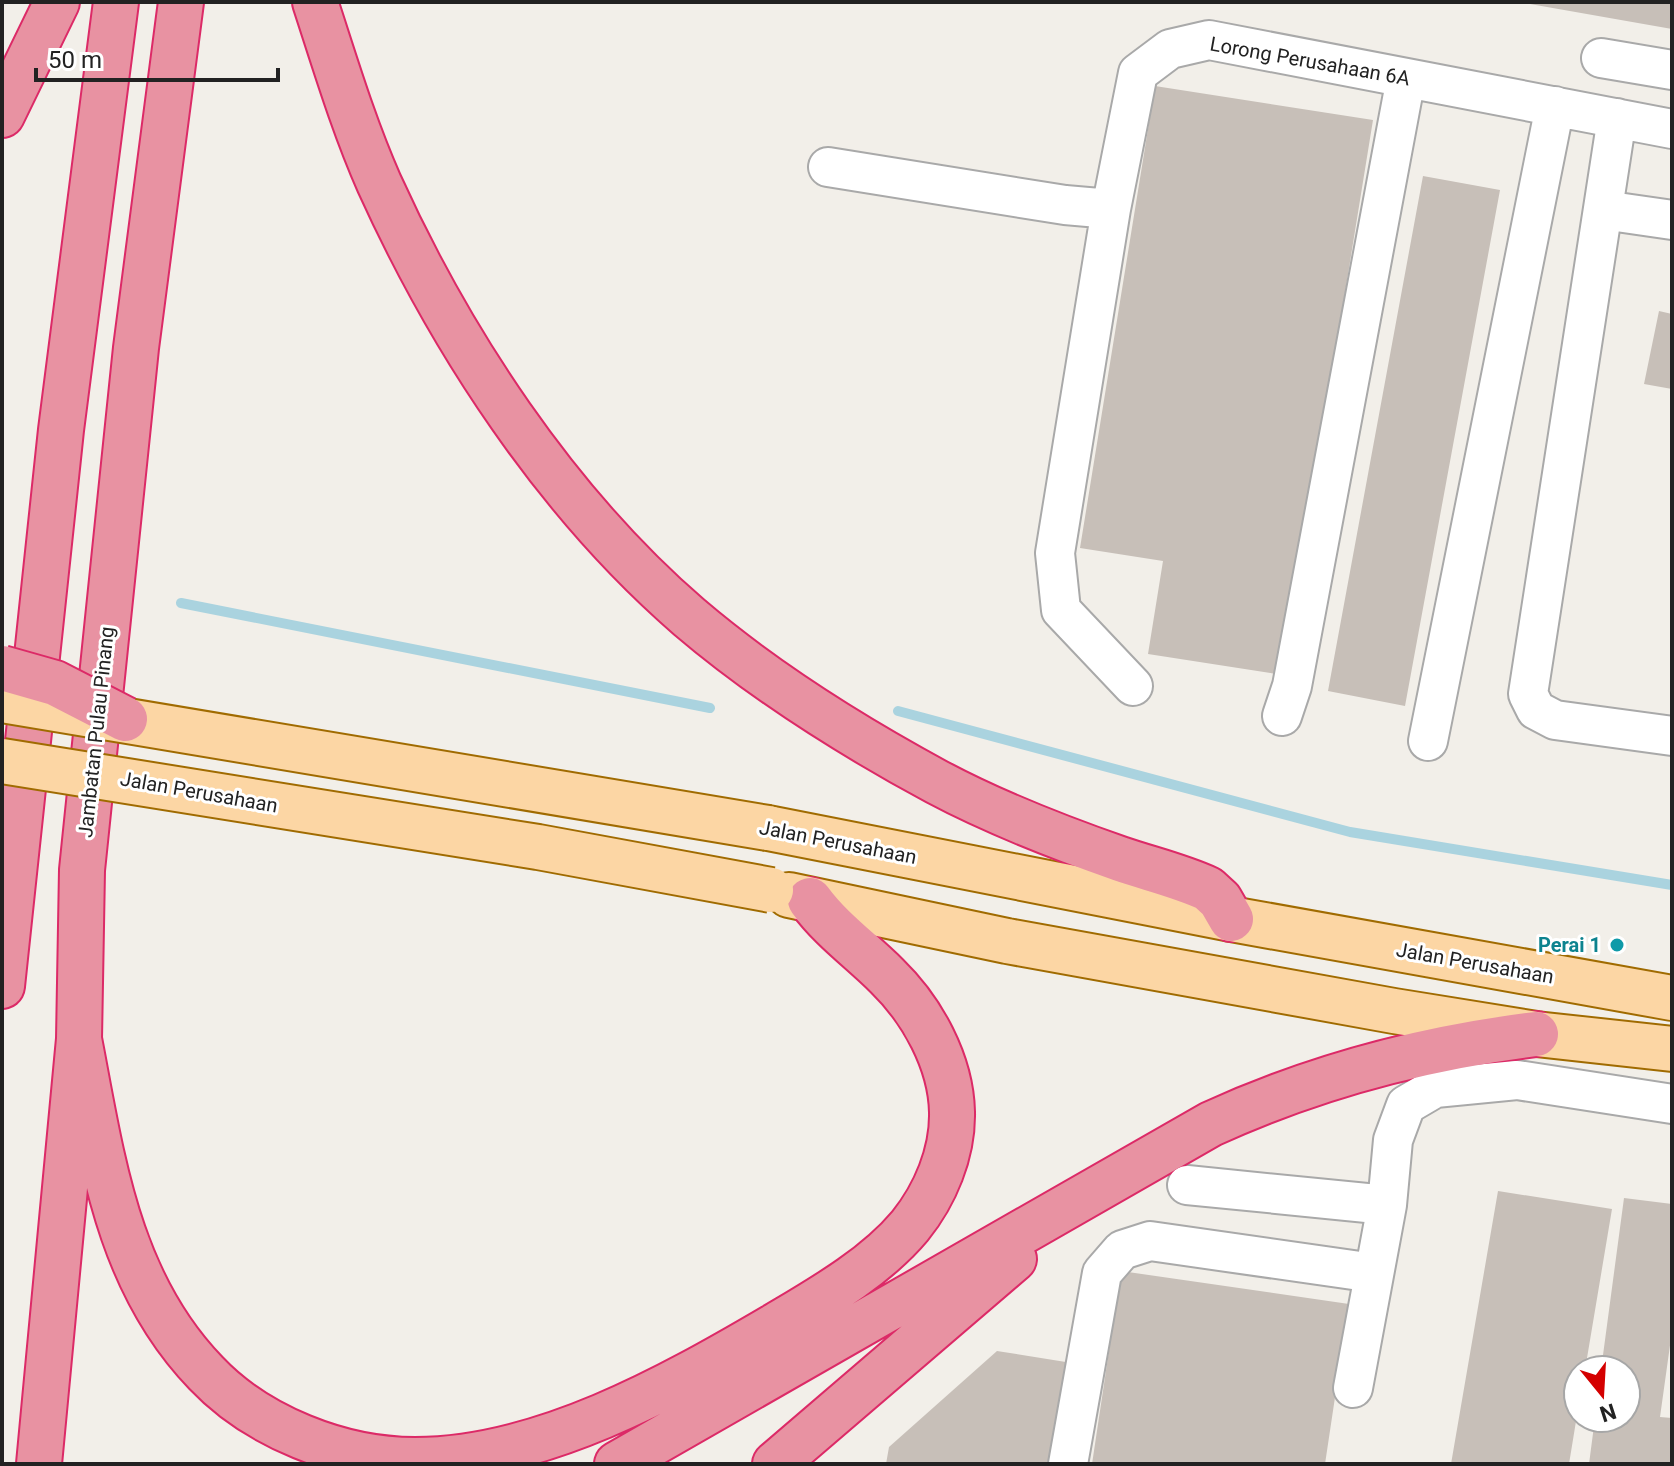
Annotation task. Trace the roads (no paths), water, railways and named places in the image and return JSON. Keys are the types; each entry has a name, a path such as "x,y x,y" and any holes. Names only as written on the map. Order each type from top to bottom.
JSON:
{"highway":[{"path":"2,115 57,2"},
{"path":"2,986 61,430 116,2"},
{"name":"Jambatan Pulau Pinang","path":"39,1464 79,1039 83,855 136,348 181,2"},
{"path":"315,2 345,97 378,181 461,340 519,426 581,506 630,562 717,640 801,701 873,744 936,781 1028,824 1208,889 1220,900 1231,919"},
{"path":"2,668 55,683 125,719"},
{"path":"79,1039 105,1175 123,1236 175,1337 209,1377 268,1421 353,1452 417,1460 485,1452 530,1441 597,1417 720,1358 812,1304 869,1263 908,1228 920,1211 940,1173 952,1131 952,1108 943,1063 933,1039 904,993 791,895"},
{"path":"617,1464 1211,1124 1306,1084 1412,1053 1536,1034"},
{"path":"775,1464 1021,1253 1059,1210"},
{"path":"10,1464 52,1340"}],"main road":[{"name":"Jalan Perusahaan","path":"2,700 768,828 1231,919 1672,998"},
{"name":"Jalan Perusahaan","path":"2,761 538,847 791,895 1037,947 1536,1034 1672,1049"}],"street":[{"name":"Lorong Perusahaan 6A","path":"1133,686 1061,610 1055,553 1111,209 1138,73 1170,49 1209,40 1672,129"},
{"path":"1601,58 1672,70"},
{"path":"1282,716 1292,686 1406,78"},
{"path":"1428,741 1555,106"},
{"path":"1617,118 1528,694 1536,710 1555,720 1672,736"},
{"path":"828,167 1065,205 1111,209"},
{"path":"1603,210 1672,220"},
{"path":"1353,1388 1387,1205 1393,1140 1406,1105 1435,1088 1517,1080 1672,1104"},
{"path":"1187,1185 1387,1205"},
{"path":"1068,1464 1102,1273 1122,1250 1150,1241 1374,1273"}],"waterway":[{"path":"181,603 710,708"},
{"path":"898,711 1350,832 1672,885"}],"place":[{"name":"Perai 1","path":"1617,945"}]}
